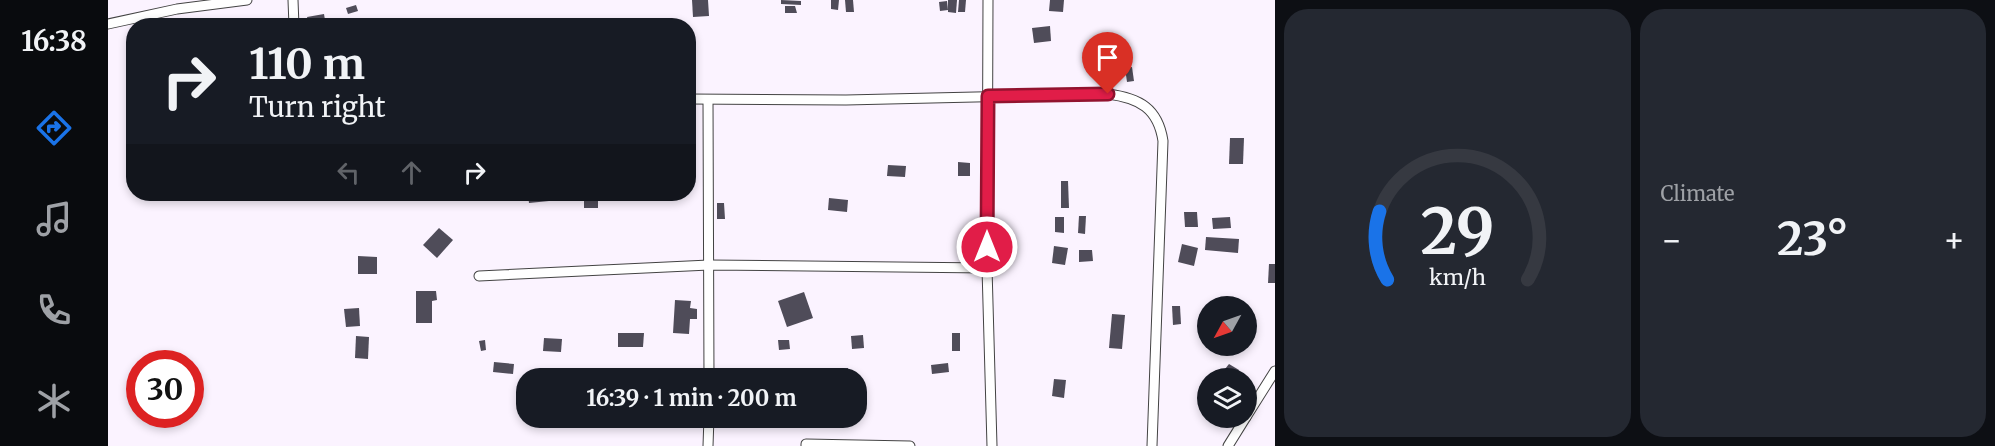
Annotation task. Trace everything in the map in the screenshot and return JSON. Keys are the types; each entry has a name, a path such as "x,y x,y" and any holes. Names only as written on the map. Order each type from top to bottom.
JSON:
{"street":[{"path":"136,18 177,9 247,0"},
{"path":"293,0 294,18"},
{"path":"988,0 987,268 992,446"},
{"path":"108,24 126,20"},
{"path":"696,99 1108,94 1127,97 1142,104 1156,117 1163,141 1152,446"},
{"path":"708,100 709,368"},
{"path":"479,276 709,264 987,268"},
{"path":"1257,400 1275,371"},
{"path":"708,446 709,428"},
{"path":"1228,446 1239,428"},
{"path":"806,446 806,444 910,446"}],"building":[{"path":"692,0 708,0 709,16 693,17"},
{"path":"781,0 801,1 801,5 781,4"},
{"path":"831,0 839,0 838,10 831,9"},
{"path":"845,0 853,0 854,12 846,12"},
{"path":"948,0 957,0 956,13 948,12"},
{"path":"959,0 966,0 965,12 958,12"},
{"path":"1050,0 1064,0 1063,12 1049,11"},
{"path":"947,1 948,10 940,11 939,2"},
{"path":"356,5 358,11 348,14 346,8"},
{"path":"785,6 795,6 797,13 785,13"},
{"path":"324,14 325,18 307,18"},
{"path":"1050,26 1051,41 1034,43 1032,28"},
{"path":"1132,67 1134,81 1127,82 1125,68"},
{"path":"1230,138 1244,138 1243,164 1229,164"},
{"path":"958,162 970,163 970,176 958,176"},
{"path":"888,165 906,166 905,177 887,176"},
{"path":"1061,181 1068,181 1069,208 1061,208"},
{"path":"829,198 848,200 847,212 828,210"},
{"path":"584,201 598,201 598,208 584,208"},
{"path":"717,203 724,203 725,219 717,219"},
{"path":"1184,212 1197,212 1198,227 1185,227"},
{"path":"1079,216 1086,216 1085,234 1078,233"},
{"path":"1055,217 1064,217 1064,233 1055,232"},
{"path":"1230,217 1231,228 1213,229 1212,218"},
{"path":"439,228 453,240 437,258 423,245"},
{"path":"1206,237 1239,239 1238,253 1205,250"},
{"path":"1182,244 1198,248 1194,266 1178,262"},
{"path":"1054,246 1068,248 1065,265 1052,263"},
{"path":"1079,250 1092,250 1093,261 1079,262"},
{"path":"358,256 377,257 377,274 358,274"},
{"path":"1269,264 1275,264 1275,283 1268,283"},
{"path":"416,291 436,291 437,300 432,301 432,323 416,323"},
{"path":"804,292 813,318 787,327 778,301"},
{"path":"675,300 691,301 690,308 697,309 697,319 690,319 689,334 673,333"},
{"path":"1172,306 1180,306 1181,324 1173,325"},
{"path":"359,308 360,326 346,327 344,309"},
{"path":"1112,314 1125,315 1122,349 1109,348"},
{"path":"618,333 644,333 643,347 618,347"},
{"path":"952,333 960,333 960,351 952,351"},
{"path":"863,335 864,348 852,349 851,336"},
{"path":"356,336 369,337 368,359 355,358"},
{"path":"544,338 562,339 561,352 543,351"},
{"path":"485,340 486,350 481,351 479,341"},
{"path":"778,340 789,340 790,349 779,350"},
{"path":"494,362 514,364 513,374 493,372"},
{"path":"948,363 949,372 932,374 931,365"},
{"path":"1054,379 1066,380 1064,398 1052,396"}],"route":[{"path":"987,247 988,96 1108,94"}]}
